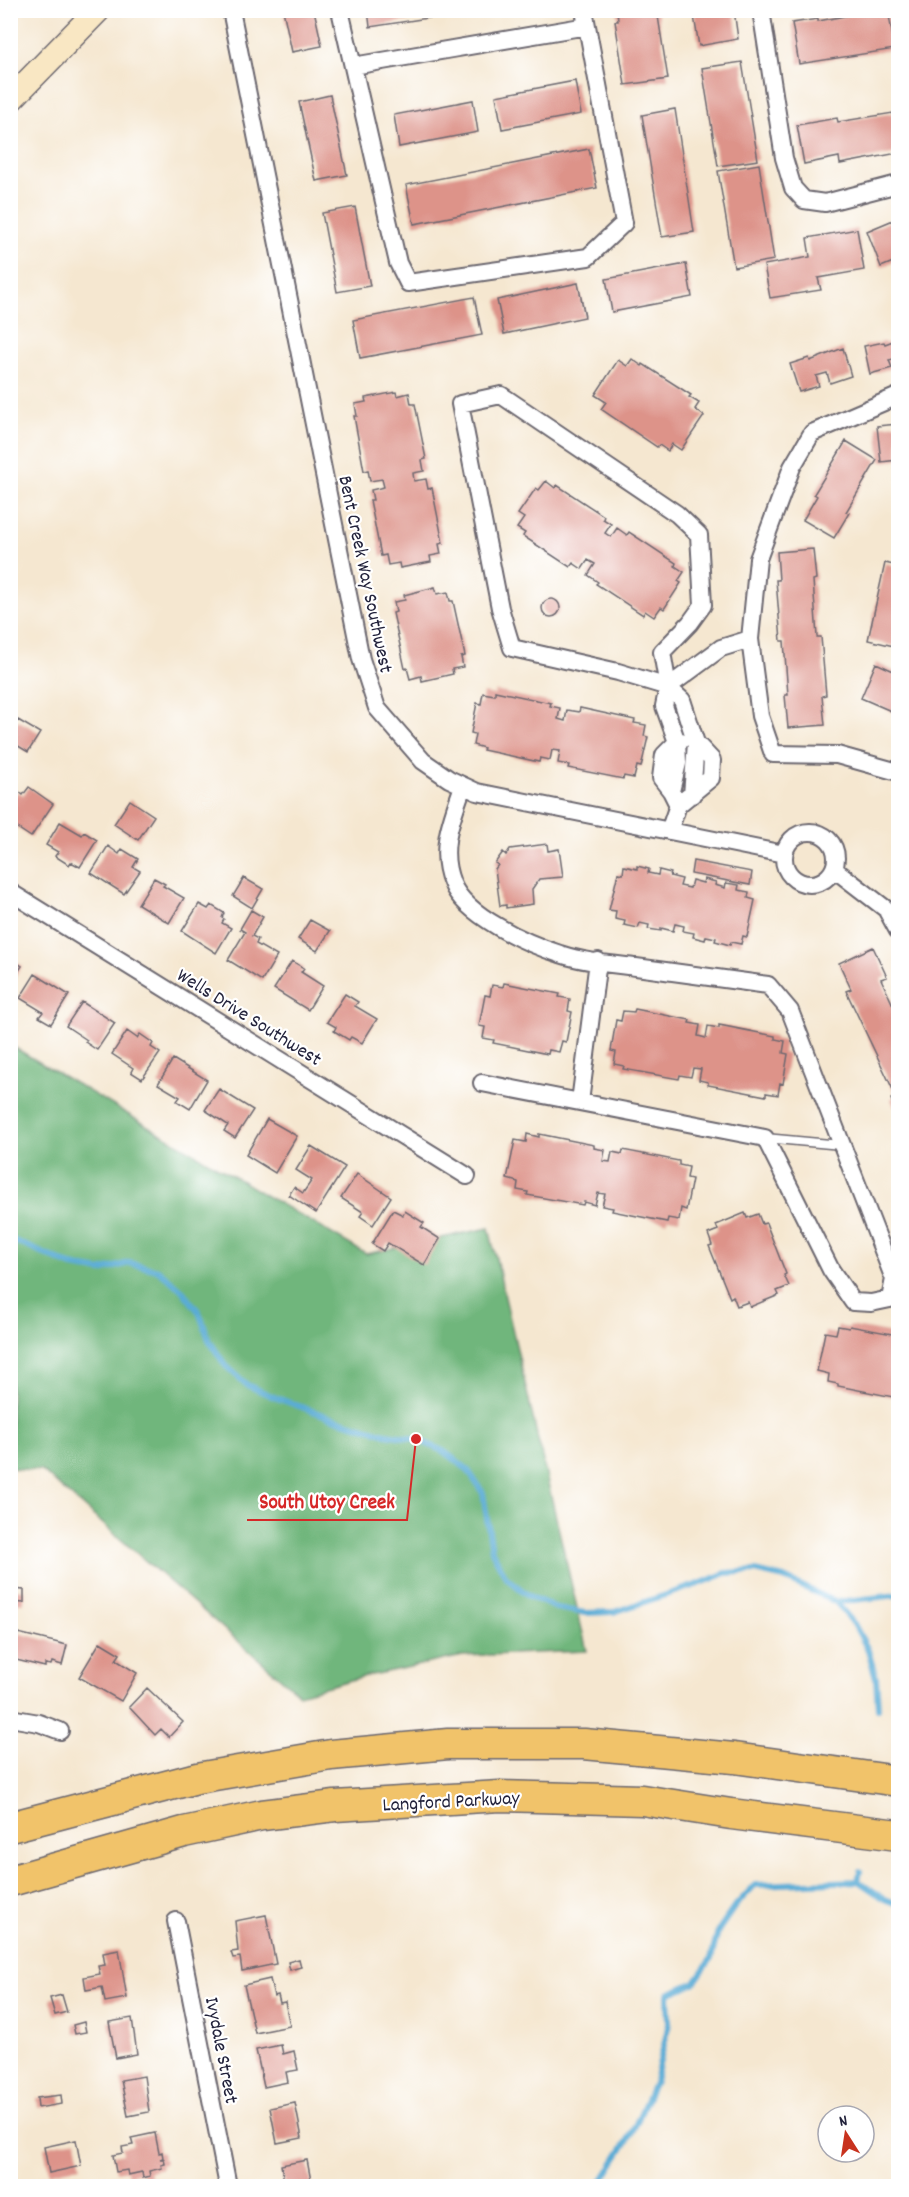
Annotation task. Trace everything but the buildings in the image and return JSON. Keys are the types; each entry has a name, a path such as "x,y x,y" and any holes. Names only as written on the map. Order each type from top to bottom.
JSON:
{"highway":[{"path":"10,1827 197,1778 331,1755 448,1744 584,1744 734,1758 898,1781"},
{"name":"Langford Parkway","path":"10,1881 184,1832 262,1815 335,1806 500,1796 642,1800 731,1814 898,1835"}],"main road":[{"path":"15,92 98,10"}],"street":[{"name":"Bent Creek Way Southwest","path":"231,10 362,659 377,708 423,761 448,779 477,792 784,854"},
{"path":"340,10 398,263 408,283 588,258 624,223 585,18 353,66"},
{"path":"761,10 784,158 793,188 804,200 825,203 898,184"},
{"path":"669,831 678,763 677,742 664,706 668,687 662,652 690,623 703,605 699,536 677,514 501,395 460,404 500,608 512,648 618,672 668,687 682,700 694,740 692,795 675,798"},
{"path":"898,396 812,433 792,467 758,559 750,639 760,716 773,754 837,755 898,772"},
{"path":"668,687 721,648 750,639"},
{"path":"677,742 694,740"},
{"path":"463,786 446,840 446,855 451,882 462,901 482,918 560,954 768,985 790,1011 894,1280 890,1299 871,1304 853,1302 831,1270 765,1138 482,1083"},
{"path":"816,832 833,845 836,858 834,869 828,878 821,882 808,885 796,881 787,872 785,848 798,834 816,832"},
{"path":"834,869 886,909 898,931"},
{"name":"Wells Drive Southwest","path":"10,892 467,1176"},
{"path":"580,1102 598,961"},
{"path":"10,1718 39,1723 60,1731"},
{"name":"Ivydale Street","path":"176,1921 228,2187"}],"lane":[{"path":"765,1138 842,1145"}],"green space":[{"path":"10,1045 366,1254 489,1228 587,1651 463,1656 362,1677 299,1694 42,1471 11,1468"}],"waterway":[{"path":"10,1239 72,1266 101,1271 129,1263 158,1270 181,1289 199,1312 209,1340 225,1365 247,1385 329,1417 386,1434 416,1439 443,1451 467,1469 483,1493 492,1551 506,1577 529,1596 556,1608 585,1613 614,1612 726,1573 755,1571 784,1578 836,1602 854,1624 868,1650 876,1678 878,1708"},
{"path":"836,1602 898,1595"},
{"path":"858,1881 860,1871"},
{"path":"858,1881 885,1899 898,1904"},
{"path":"599,2186 631,2135 655,2081 669,2024 668,1994 694,1983 711,1959 718,1931 735,1906 755,1885 858,1881"}],"place":[{"name":"South Utoy Creek","path":"416,1439"}]}
